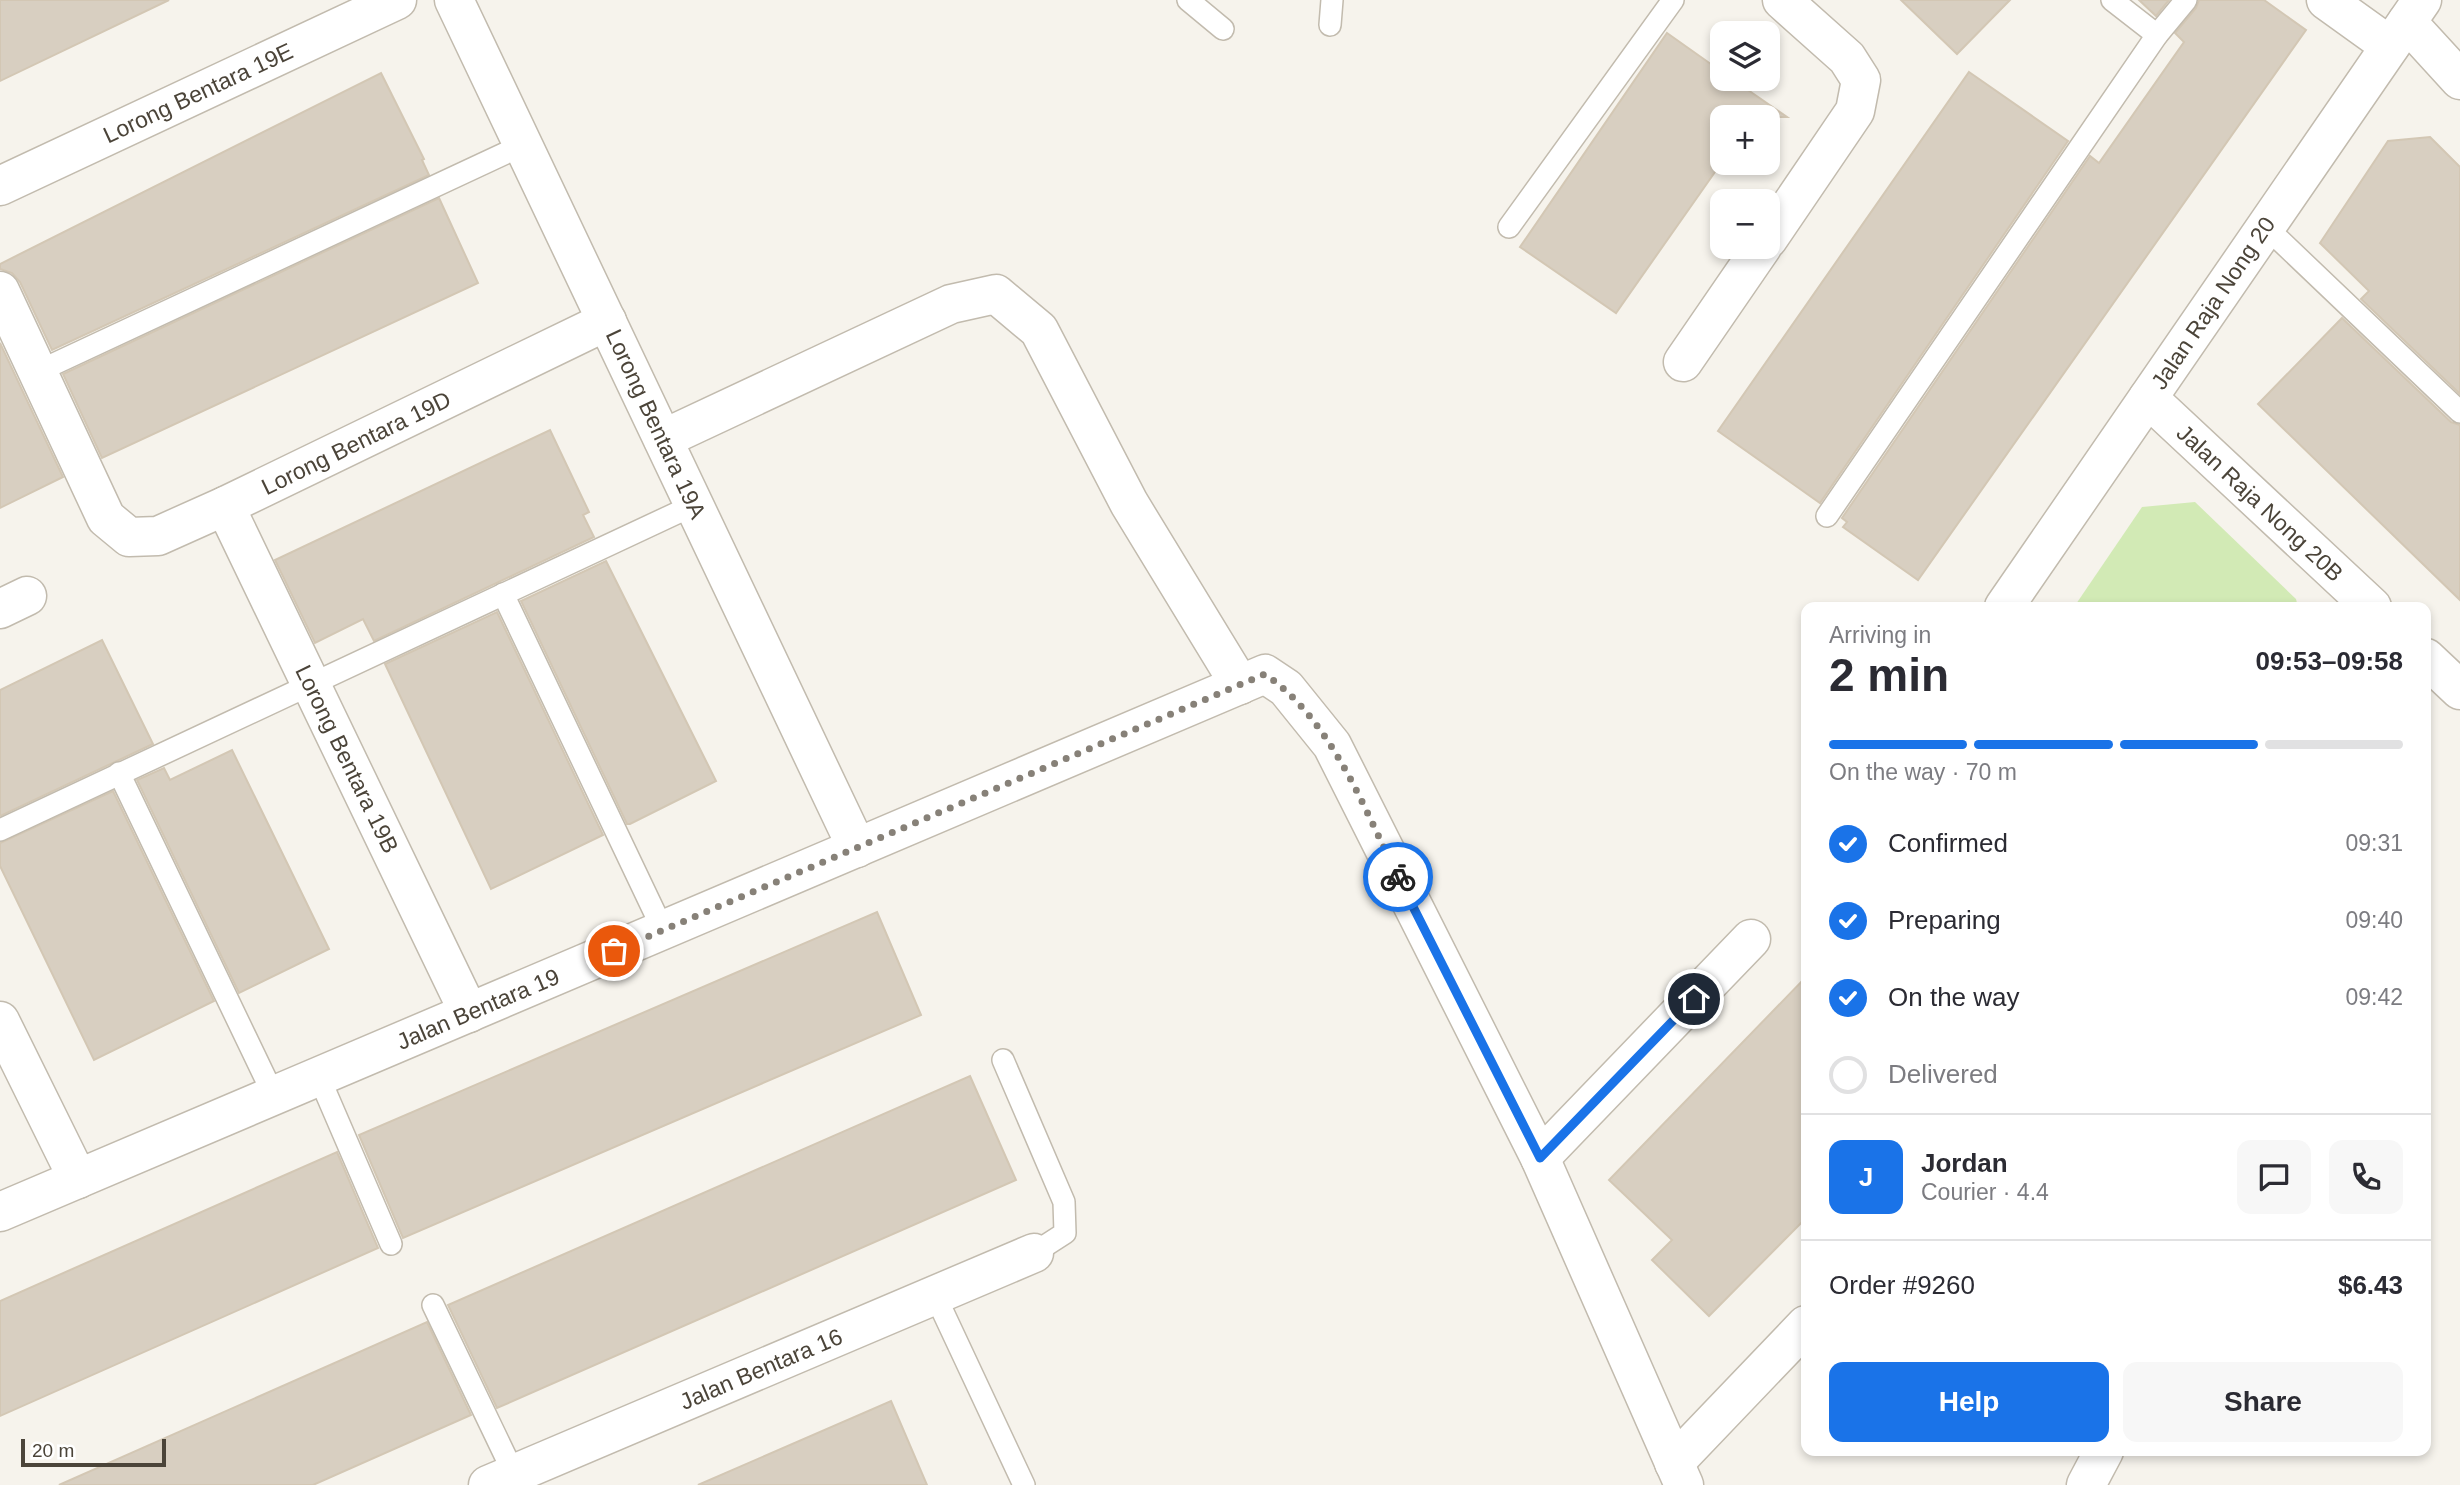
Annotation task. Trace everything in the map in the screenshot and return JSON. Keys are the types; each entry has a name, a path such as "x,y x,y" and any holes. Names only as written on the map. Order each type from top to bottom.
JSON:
{"street":[{"name":"Lorong Bentara 19E","path":"0,186 397,0"},
{"name":"Lorong Bentara 19A","path":"454,0 857,848"},
{"path":"1780,222 1856,111 1861,80 1847,58 1782,0"},
{"path":"2326,0 2406,23 2460,80"},
{"name":"Jalan Raja Nong 20","path":"2007,602 2406,23"},
{"path":"1683,362 1754,259"},
{"path":"0,291 38,371"},
{"path":"663,439 950,304 996,294 1039,330 1129,503 1253,680 1286,688 1332,745 1540,1158 1679,1474 1801,1331"},
{"name":"Lorong Bentara 19D","path":"38,371 106,517 129,537 158,536 607,321"},
{"name":"Jalan Raja Nong 20B","path":"2148,398 2367,602"},
{"name":"Lorong Bentara 19B","path":"225,506 468,1013"},
{"path":"2431,663 2460,690"},
{"name":"Jalan Bentara 19","path":"0,1212 1253,680"},
{"path":"1540,1158 1751,939"},
{"path":"0,1021 78,1179"},
{"name":"Jalan Bentara 16","path":"501,1480 1034,1253"},
{"path":"2086,1485 2101,1456"}],"lane":[{"path":"1188,0 1223,29"},
{"path":"1330,25 1332,0"},
{"path":"1509,227 1673,0"},
{"path":"2112,0 2157,35"},
{"path":"1827,516 2157,35 2186,0"},
{"path":"38,371 523,145"},
{"path":"2266,227 2460,412"},
{"path":"0,830 694,505"},
{"path":"503,594 663,930"},
{"path":"119,773 274,1096"},
{"path":"1003,1060 1064,1202 1065,1233 1034,1253"},
{"path":"319,1077 391,1244"},
{"path":"935,1295 1024,1485"},
{"path":"433,1305 501,1480"}],"green space":[{"path":"2195,502 2297,602 2077,602 2142,507"}],"building":[{"path":"0,0 169,0 0,81"},
{"path":"1901,0 2010,0 1957,54"},
{"path":"2139,0 2169,0 2156,16"},
{"path":"2199,0 2264,0 2306,30 1918,580 1843,527 1847,522 1842,518 2090,156 2099,163 2184,42 2175,33 2196,8"},
{"path":"1667,33 1710,63 1710,91 1749,91 1770,105 1710,105 1710,175 1713,175 1616,313 1520,247"},
{"path":"1969,72 2068,141 1820,503 1718,431"},
{"path":"381,73 424,159 422,160 429,175 52,350 20,282 12,273 0,269 0,264"},
{"path":"2430,137 2460,167 2460,394 2361,299 2369,291 2320,243 2388,141"},
{"path":"439,198 478,283 102,458 63,374"},
{"path":"2342,318 2451,422 2460,425 2460,600 2258,404"},
{"path":"0,343 63,477 0,508"},
{"path":"550,430 589,512 583,515 594,537 374,641 363,619 315,643 275,560"},
{"path":"606,561 716,781 630,824 627,824 521,601"},
{"path":"497,612 603,835 491,889 385,664"},
{"path":"102,640 153,744 0,816 0,690"},
{"path":"232,750 329,949 239,993 137,780 164,768 170,780"},
{"path":"113,791 214,1001 94,1060 0,866 0,843"},
{"path":"877,912 921,1015 403,1238 359,1135"},
{"path":"1801,982 1801,1223 1709,1316 1652,1260 1672,1240 1609,1180"},
{"path":"970,1076 1016,1180 497,1408 448,1305"},
{"path":"337,1152 378,1248 0,1416 0,1301"},
{"path":"427,1322 471,1415 313,1485 59,1485"},
{"path":"891,1401 927,1485 698,1485"}],"way so far":[{"path":"614,951 1265,674 1286,688 1332,745 1398,877"}],"route":[{"path":"1398,877 1540,1158 1694,999"}]}
